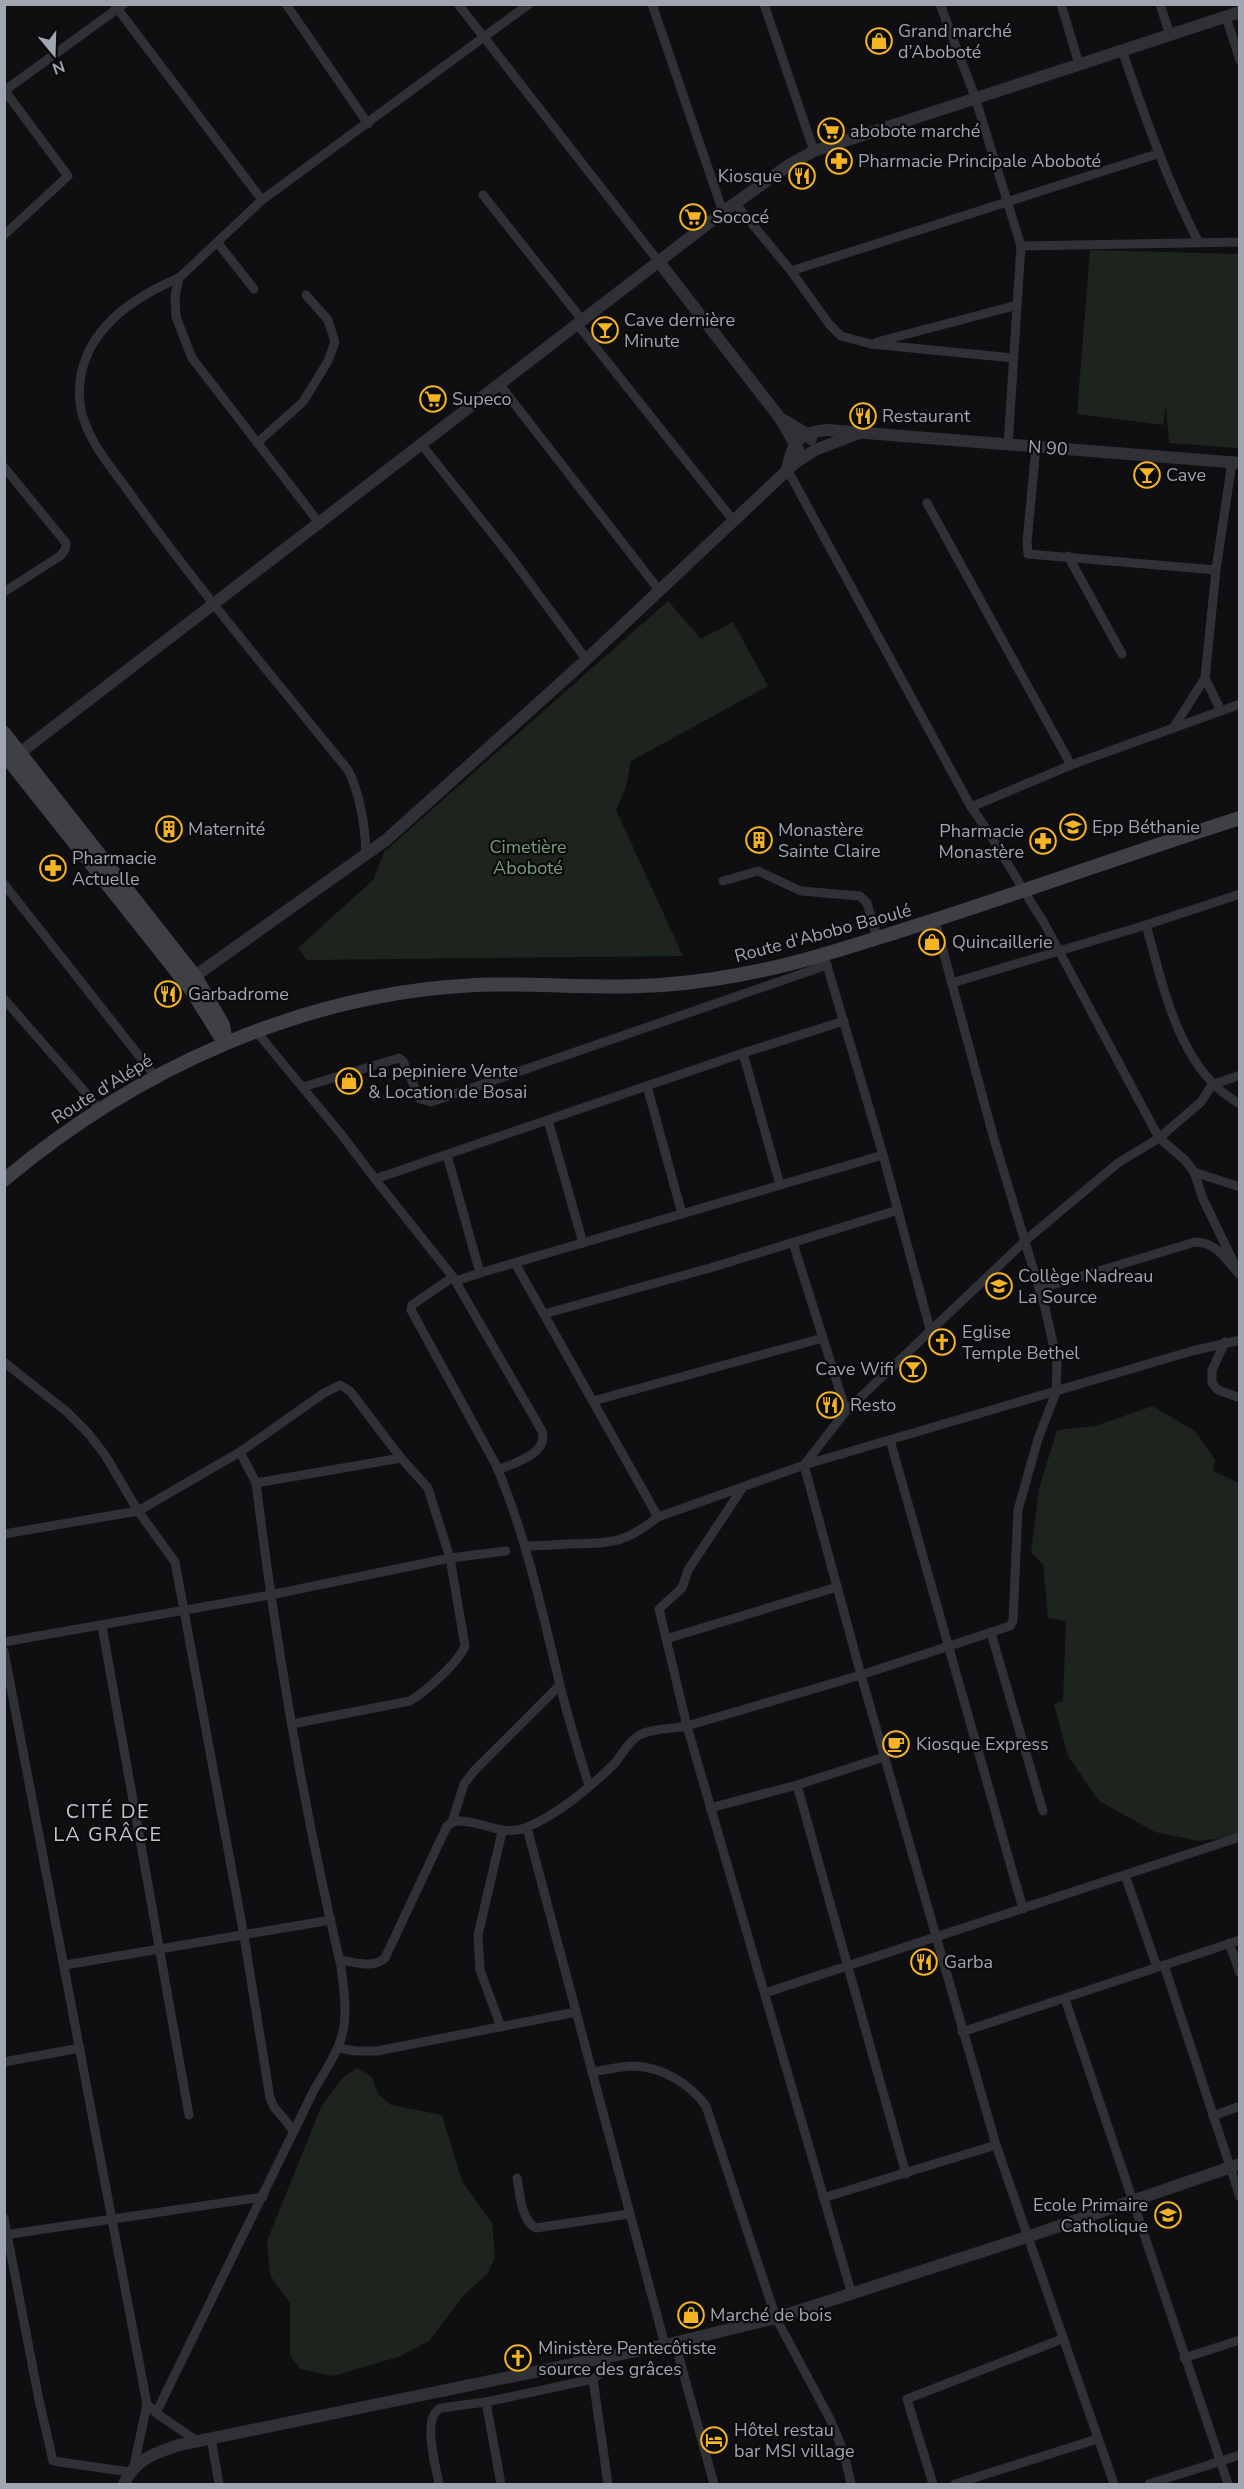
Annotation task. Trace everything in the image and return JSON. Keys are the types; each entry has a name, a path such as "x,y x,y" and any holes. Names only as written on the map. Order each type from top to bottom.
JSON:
{"main road":[{"path":"4,733 10,758 190,979 223,1025 226,1042"},
{"name":"Route d'Abobo Baoulé","path":"226,1042 256,1031 376,998 436,988 478,985 641,986 741,975 826,960 877,938 935,921 1239,818"},
{"name":"Route d'Alépé","path":"4,1180 51,1142 100,1109 155,1076 226,1042"}],"street":[{"path":"286,4 368,124"},
{"path":"458,4 780,418 794,443 810,453"},
{"path":"366,854 362,815 356,789 348,770 214,604 151,523 101,453 85,423 80,404 81,380 96,337 113,317 135,299 179,278 262,200 529,4"},
{"path":"652,4 723,212"},
{"path":"764,4 814,151"},
{"path":"940,4 975,98 1021,246 1008,445"},
{"path":"1061,4 1079,64"},
{"path":"1160,4 1170,35"},
{"path":"4,235 68,177 5,91 119,6 262,200"},
{"path":"10,758 320,524 723,212 789,165 814,151 1239,12"},
{"path":"1226,17 1239,60"},
{"path":"1122,50 1157,154 1199,243"},
{"path":"791,271 1157,154"},
{"path":"483,195 734,520"},
{"path":"735,203 791,271 829,324 841,336 871,344 1013,358"},
{"path":"217,242 254,289"},
{"path":"1021,246 1239,242"},
{"path":"179,278 175,296 176,317 183,338 205,376 320,524"},
{"path":"257,443 303,402 328,361 335,342 328,320 306,295"},
{"path":"871,344 1017,305"},
{"path":"500,385 659,590"},
{"path":"780,418 807,434 810,453"},
{"name":"N 90","path":"794,443 807,434 828,430 1235,463"},
{"name":"N 90","path":"190,979 386,840 586,659 787,469 810,453 857,434"},
{"path":"794,443 787,469 971,807 993,837 1059,950 1159,1138 1185,1160 1194,1172 1203,1199 1239,1275"},
{"path":"422,445 510,556 586,659"},
{"path":"1036,447 1027,542 1028,554 1216,570"},
{"path":"1174,727 1205,678 1216,570 1235,463"},
{"path":"4,467 66,543 65,550 60,556 4,592"},
{"path":"927,503 1071,765"},
{"path":"1068,556 1122,654"},
{"path":"1205,678 1221,711"},
{"path":"971,807 1071,765 1239,704"},
{"path":"723,881 758,871 801,891 860,896 867,903 877,938"},
{"path":"4,884 155,1076"},
{"path":"952,983 1146,925 1239,894"},
{"path":"452,1822 464,1821 502,1832 527,1828 589,1786 617,1761 635,1737 643,1733 687,1726 861,1675 1010,1626 1013,1621 1018,1510 1038,1439 1056,1392 1056,1351 1026,1240 994,1139 935,921"},
{"path":"1146,925 1168,1001 1197,1065 1212,1085 1239,1104"},
{"path":"303,1087 399,1058 403,1061 420,1099 430,1102 826,960 883,1155 930,1329"},
{"path":"4,999 100,1109"},
{"path":"375,1179 743,1053 844,1021"},
{"path":"256,1031 454,1279 544,1437 537,1450 498,1470"},
{"path":"743,1053 780,1185"},
{"path":"804,1465 846,1411 1026,1240 1118,1163 1159,1138 1201,1102 1212,1085 1239,1076"},
{"path":"646,1086 682,1214"},
{"path":"548,1120 583,1243"},
{"path":"447,1155 480,1273"},
{"path":"589,1786 560,1685 525,1546 498,1470 411,1310 412,1305 454,1279 883,1155"},
{"path":"1194,1172 1239,1187"},
{"path":"544,1314 898,1210"},
{"path":"793,1242 846,1411"},
{"path":"1039,1289 1195,1242 1207,1242 1215,1246 1239,1275"},
{"path":"515,1263 658,1517"},
{"path":"593,1401 823,1338"},
{"path":"525,1546 601,1544 620,1540 638,1533 658,1517 804,1465 1225,1342 1239,1340"},
{"path":"1225,1342 1212,1370 1212,1383 1218,1390 1239,1398"},
{"path":"4,1362 68,1412 88,1433 105,1455 138,1511 173,1557 185,1610 244,1936 270,2098 274,2107 294,2131"},
{"path":"4,1534 138,1511 240,1452 324,1393 340,1385 350,1391 401,1458 429,1488 450,1558 466,1642 459,1657 410,1701 292,1724"},
{"path":"890,1440 1023,1909"},
{"path":"156,2413 294,2131 338,2048 343,2031 345,2007 340,1959 292,1724 270,1595 256,1483 240,1452"},
{"path":"256,1483 401,1458"},
{"path":"804,1465 884,1757 996,2145 1114,2484"},
{"path":"743,1486 688,1570 682,1588 659,1609 687,1726 710,1808 852,2295"},
{"path":"4,1642 270,1595 450,1558 506,1551"},
{"path":"666,1639 837,1587"},
{"path":"102,1626 189,2115"},
{"path":"990,1633 1043,1811"},
{"path":"4,1651 147,2404 132,2469 124,2484"},
{"path":"340,1959 371,1965 378,1964 385,1958 447,1826 452,1822 464,1784 474,1771 560,1685"},
{"path":"710,1808 796,1785 884,1757"},
{"path":"796,1785 906,2174"},
{"path":"527,1828 629,2214 714,2484"},
{"path":"501,2027 480,1970 478,1935 502,1832"},
{"path":"765,1993 1239,1837"},
{"path":"1125,1875 1213,2116 1234,2166 1239,2197"},
{"path":"65,1965 331,1920"},
{"path":"962,2032 1239,1940"},
{"path":"1229,1943 1239,1973"},
{"path":"1065,1999 1228,2484"},
{"path":"338,2048 377,2051 576,2012"},
{"path":"4,2062 80,2048"},
{"path":"592,2072 633,2066 652,2069 682,2084 706,2106 776,2318 830,2419 844,2452 851,2484"},
{"path":"1213,2116 1239,2106"},
{"path":"823,2198 996,2145"},
{"path":"4,2218 53,2461 132,2469 151,2455 197,2441 353,2411 670,2344 776,2318 1027,2237 1234,2166"},
{"path":"517,2178 526,2219 536,2228 629,2214"},
{"path":"6,2234 263,2197"},
{"path":"933,2484 907,2398 1062,2339"},
{"path":"1184,2358 1239,2340"},
{"path":"439,2484 430,2427 434,2411 592,2379 606,2369 605,2357"},
{"path":"592,2379 608,2484"},
{"path":"486,2402 501,2484"},
{"path":"147,2404 156,2413 197,2441"},
{"path":"210,2438 219,2484"},
{"path":"955,2484 1097,2439"},
{"path":"1149,2484 1239,2455"}],"green space":[{"path":"1090,250 1239,254 1239,448 1169,443 1166,405 1163,425 1077,414"},
{"name":"Cimetière Aboboté","path":"668,601 701,639 733,622 768,686 631,761 626,787 616,810 683,956 307,960 298,948 373,880 384,852"},
{"path":"1153,1406 1196,1432 1215,1460 1213,1471 1239,1483 1239,1836 1199,1841 1155,1832 1099,1801 1068,1756 1054,1704 1063,1701 1066,1621 1048,1618 1043,1564 1031,1553 1039,1489 1057,1430 1095,1426"},
{"path":"357,2068 372,2077 378,2094 391,2105 442,2115 462,2181 492,2223 495,2257 488,2273 463,2296 429,2341 398,2357 333,2376 300,2369 290,2355 290,2303 270,2275 267,2241 321,2107 342,2078"}],"place":[{"name":"Grand marché d’Aboboté","path":"879,41"},
{"name":"abobote marché","path":"831,131"},
{"name":"Pharmacie Principale Aboboté","path":"839,161"},
{"name":"Kiosque","path":"802,176"},
{"name":"Sococé","path":"693,217"},
{"name":"Cave dernière Minute","path":"605,330"},
{"name":"Supeco","path":"433,399"},
{"name":"Restaurant","path":"863,416"},
{"name":"Cave","path":"1147,475"},
{"name":"Epp Béthanie","path":"1073,827"},
{"name":"Maternité","path":"169,829"},
{"name":"Monastère Sainte Claire","path":"759,840"},
{"name":"Pharmacie Monastère","path":"1043,841"},
{"name":"Pharmacie Actuelle","path":"53,868"},
{"name":"Quincaillerie","path":"932,942"},
{"name":"Garbadrome","path":"168,994"},
{"name":"La pepiniere Vente & Location de Bosai","path":"349,1081"},
{"name":"Collège Nadreau La Source","path":"999,1286"},
{"name":"Eglise Temple Bethel","path":"942,1342"},
{"name":"Cave Wifi","path":"913,1369"},
{"name":"Resto","path":"830,1405"},
{"name":"Kiosque Express","path":"896,1744"},
{"name":"Garba","path":"924,1962"},
{"name":"Ecole Primaire Catholique","path":"1168,2215"},
{"name":"Marché de bois","path":"691,2315"},
{"name":"Ministère Pentecôtiste source des grâces","path":"518,2358"},
{"name":"Hôtel restau bar MSI village","path":"714,2440"}],"district":[{"name":"CITÉ DE LA GRÂCE","path":"108,1822"}]}
